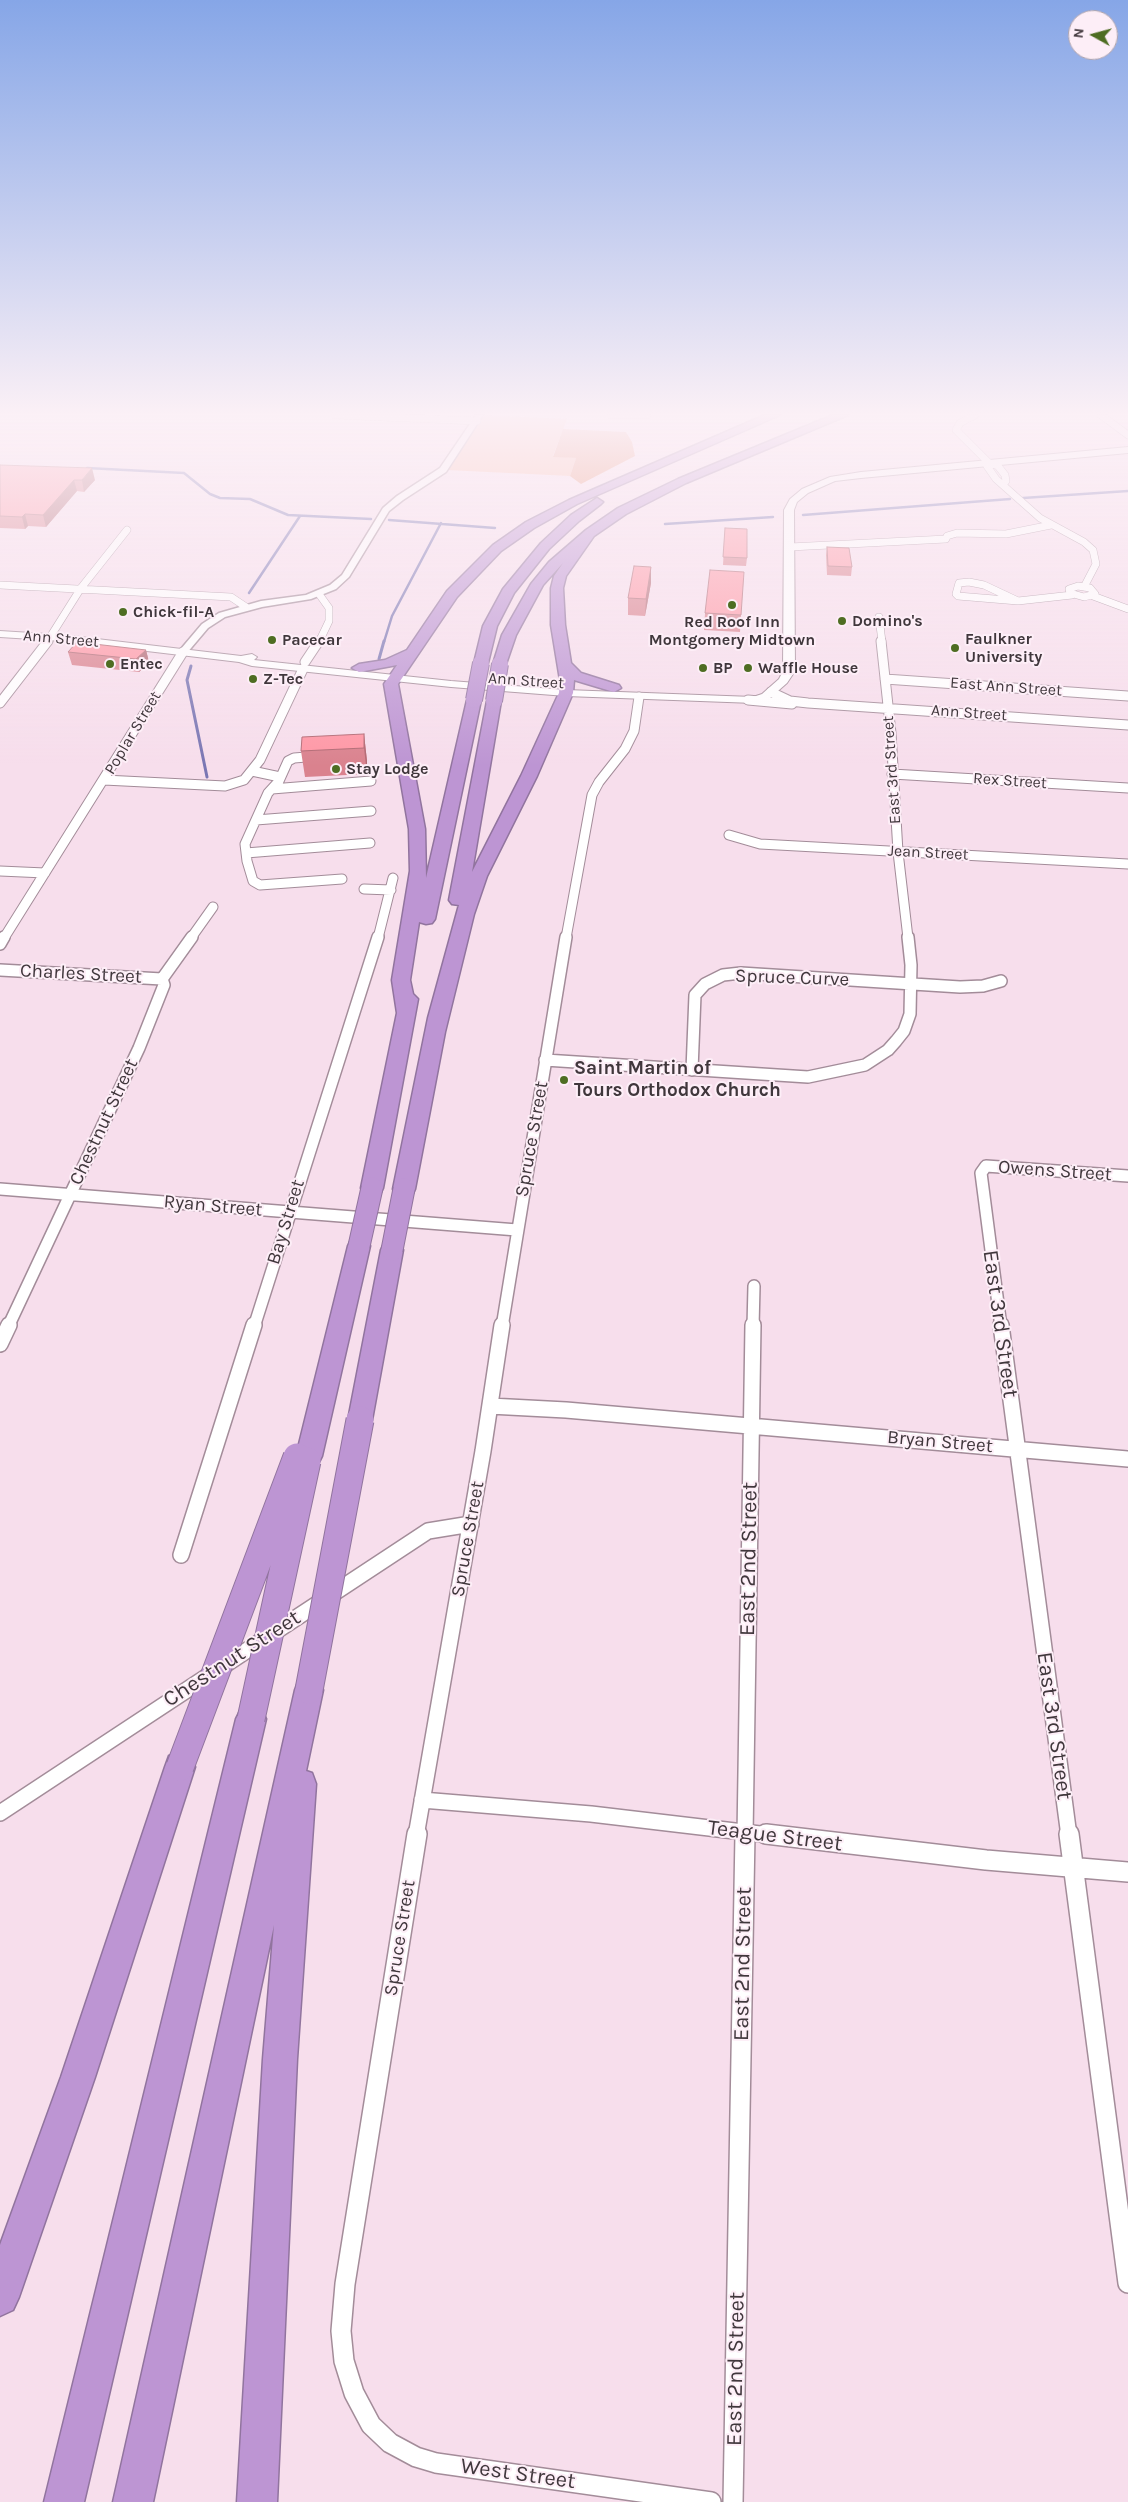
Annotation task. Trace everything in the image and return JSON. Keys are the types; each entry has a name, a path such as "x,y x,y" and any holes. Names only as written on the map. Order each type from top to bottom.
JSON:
{"highway":[{"path":"406,1012 401,980 419,871 418,846 410,784 391,684 452,594 497,548 520,532"},
{"path":"64,2502 251,1719 303,1456 332,1357 359,1246 406,1012 490,626 508,592 545,546 562,532"},
{"path":"133,2502 309,1690 392,1250 436,1031 500,664 509,635 536,584 553,565 590,533"},
{"path":"436,1031 465,914 478,876 529,776 567,689 566,666 558,625 557,588 560,576 590,533"},
{"path":"355,671 388,664 412,652"},
{"path":"566,666 576,676 614,688"},
{"path":"355,671 387,690 393,698"},
{"path":"0,2297 78,2077 180,1768 303,1456"},
{"path":"257,2502 280,2059 309,1690"}],"main road":[{"path":"748,700 766,696 783,681 789,671 790,532"},
{"name":"Ann Street","path":"0,634 52,637 241,659 252,663 567,689 639,697 748,700"},
{"name":"Ann Street","path":"567,689 614,688 740,693 771,692"}],"street":[{"path":"0,702 52,637 81,588 126,532"},
{"path":"104,780 225,786 244,780 254,768 304,666 322,637 329,621 329,608 319,594 345,577 373,532"},
{"path":"790,547 946,539 982,541 1002,538 1006,534 1017,532"},
{"path":"1064,532 1084,542 1094,552 1096,564 1084,587"},
{"path":"1018,601 984,585 969,582 959,583 956,594 963,598 1018,601 1072,595 1092,596 1128,608"},
{"path":"0,585 231,597 246,607"},
{"path":"1072,595 1069,591 1071,588 1084,587 1095,592 1092,596"},
{"name":"Poplar Street","path":"0,944 104,780 182,652 206,626 222,615 246,607 319,594"},
{"name":"East 3rd Street","path":"879,617 898,852 911,966 910,983"},
{"name":"East Ann Street","path":"885,679 1128,696"},
{"name":"Ann Street","path":"771,692 790,700 809,703"},
{"name":"Spruce Street","path":"354,2393 344,2361 340,2331 345,2284 422,1800 471,1524 545,1060 588,808 599,782 629,743 636,726 639,697"},
{"name":"Ann Street","path":"748,700 764,703 887,707 1128,725"},
{"path":"331,755 290,759 272,788 245,844 253,881 260,885 342,879"},
{"path":"254,768 280,777"},
{"name":"Rex Street","path":"892,774 1128,788"},
{"path":"272,788 371,781"},
{"path":"256,820 372,811"},
{"name":"Jean Street","path":"728,835 760,844 1128,864"},
{"path":"246,853 370,843"},
{"path":"0,871 45,873"},
{"name":"Bay Street","path":"181,1555 388,907 392,884 364,889"},
{"name":"Chestnut Street","path":"0,1344 139,1048 164,985 162,979 214,907"},
{"name":"Charles Street","path":"0,970 162,979"},
{"name":"Spruce Curve","path":"692,1070 691,1052 695,995 705,984 714,979 741,973 970,987 1001,981"},
{"path":"545,1060 808,1077 834,1073 865,1065 888,1050 904,1031 910,1014 910,983"},
{"name":"Owens Street","path":"982,1168 997,1166 1128,1176"},
{"name":"East 3rd Street","path":"982,1168 985,1213 1128,2283"},
{"name":"Ryan Street","path":"0,1189 517,1230"},
{"path":"751,1426 754,1286"},
{"name":"Bryan Street","path":"490,1406 559,1409 1128,1459"},
{"name":"East 2nd Street","path":"733,2502 751,1426"},
{"name":"Chestnut Street","path":"0,1813 428,1531 471,1524"},
{"name":"Teague Street","path":"422,1800 591,1814 986,1860 1128,1872"},
{"name":"West Street","path":"354,2393 371,2425 390,2443 416,2457 436,2463 711,2502"}],"building":[{"path":"725,532 747,532 747,558 723,557"},
{"path":"827,547 849,548 852,567 828,566"},
{"path":"634,566 651,567 646,599 628,598"},
{"path":"710,570 744,572 741,615 705,613"},
{"path":"77,642 146,650 136,659 68,652"},
{"path":"364,734 364,748 301,751 302,737"}],"waterway":[{"path":"249,593 290,532"},
{"path":"384,642 392,616 436,532"},
{"path":"379,659 384,641"},
{"path":"191,666 187,680 207,777"}],"place":[{"name":"Red Roof Inn Montgomery Midtown","path":"732,605"},
{"name":"Chick-fil-A","path":"123,612"},
{"name":"Domino's","path":"842,621"},
{"name":"Pacecar","path":"272,640"},
{"name":"Faulkner University","path":"955,648"},
{"name":"Entec","path":"110,664"},
{"name":"BP","path":"703,668"},
{"name":"Waffle House","path":"748,668"},
{"name":"Z-Tec","path":"253,679"},
{"name":"Stay Lodge","path":"336,769"},
{"name":"Saint Martin of Tours Orthodox Church","path":"564,1080"}]}
